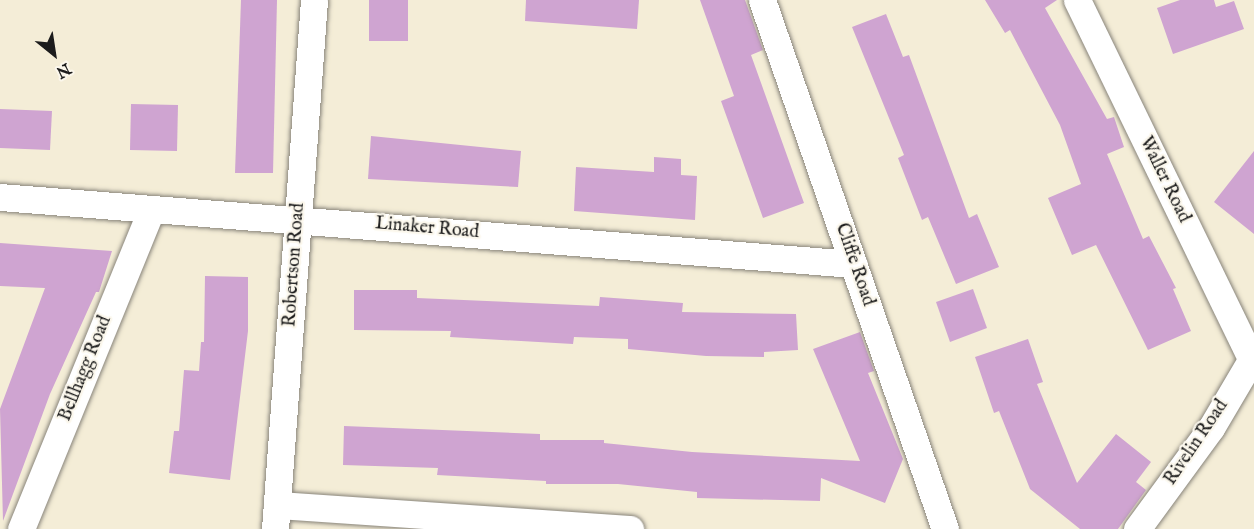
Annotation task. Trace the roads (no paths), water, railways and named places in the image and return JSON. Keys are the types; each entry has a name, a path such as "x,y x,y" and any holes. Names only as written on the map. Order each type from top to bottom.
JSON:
{"street":[{"name":"Robertson Road","path":"276,517 314,0"},
{"name":"Cliffe Road","path":"762,0 945,529"},
{"name":"Waller Road","path":"1077,0 1253,357"},
{"name":"Linaker Road","path":"0,197 151,210 299,218 853,264"},
{"name":"Bellhagg Road","path":"21,529 151,210"},
{"name":"Rivelin Road","path":"1137,529 1211,428 1253,357"},
{"path":"276,517 630,529"}]}
